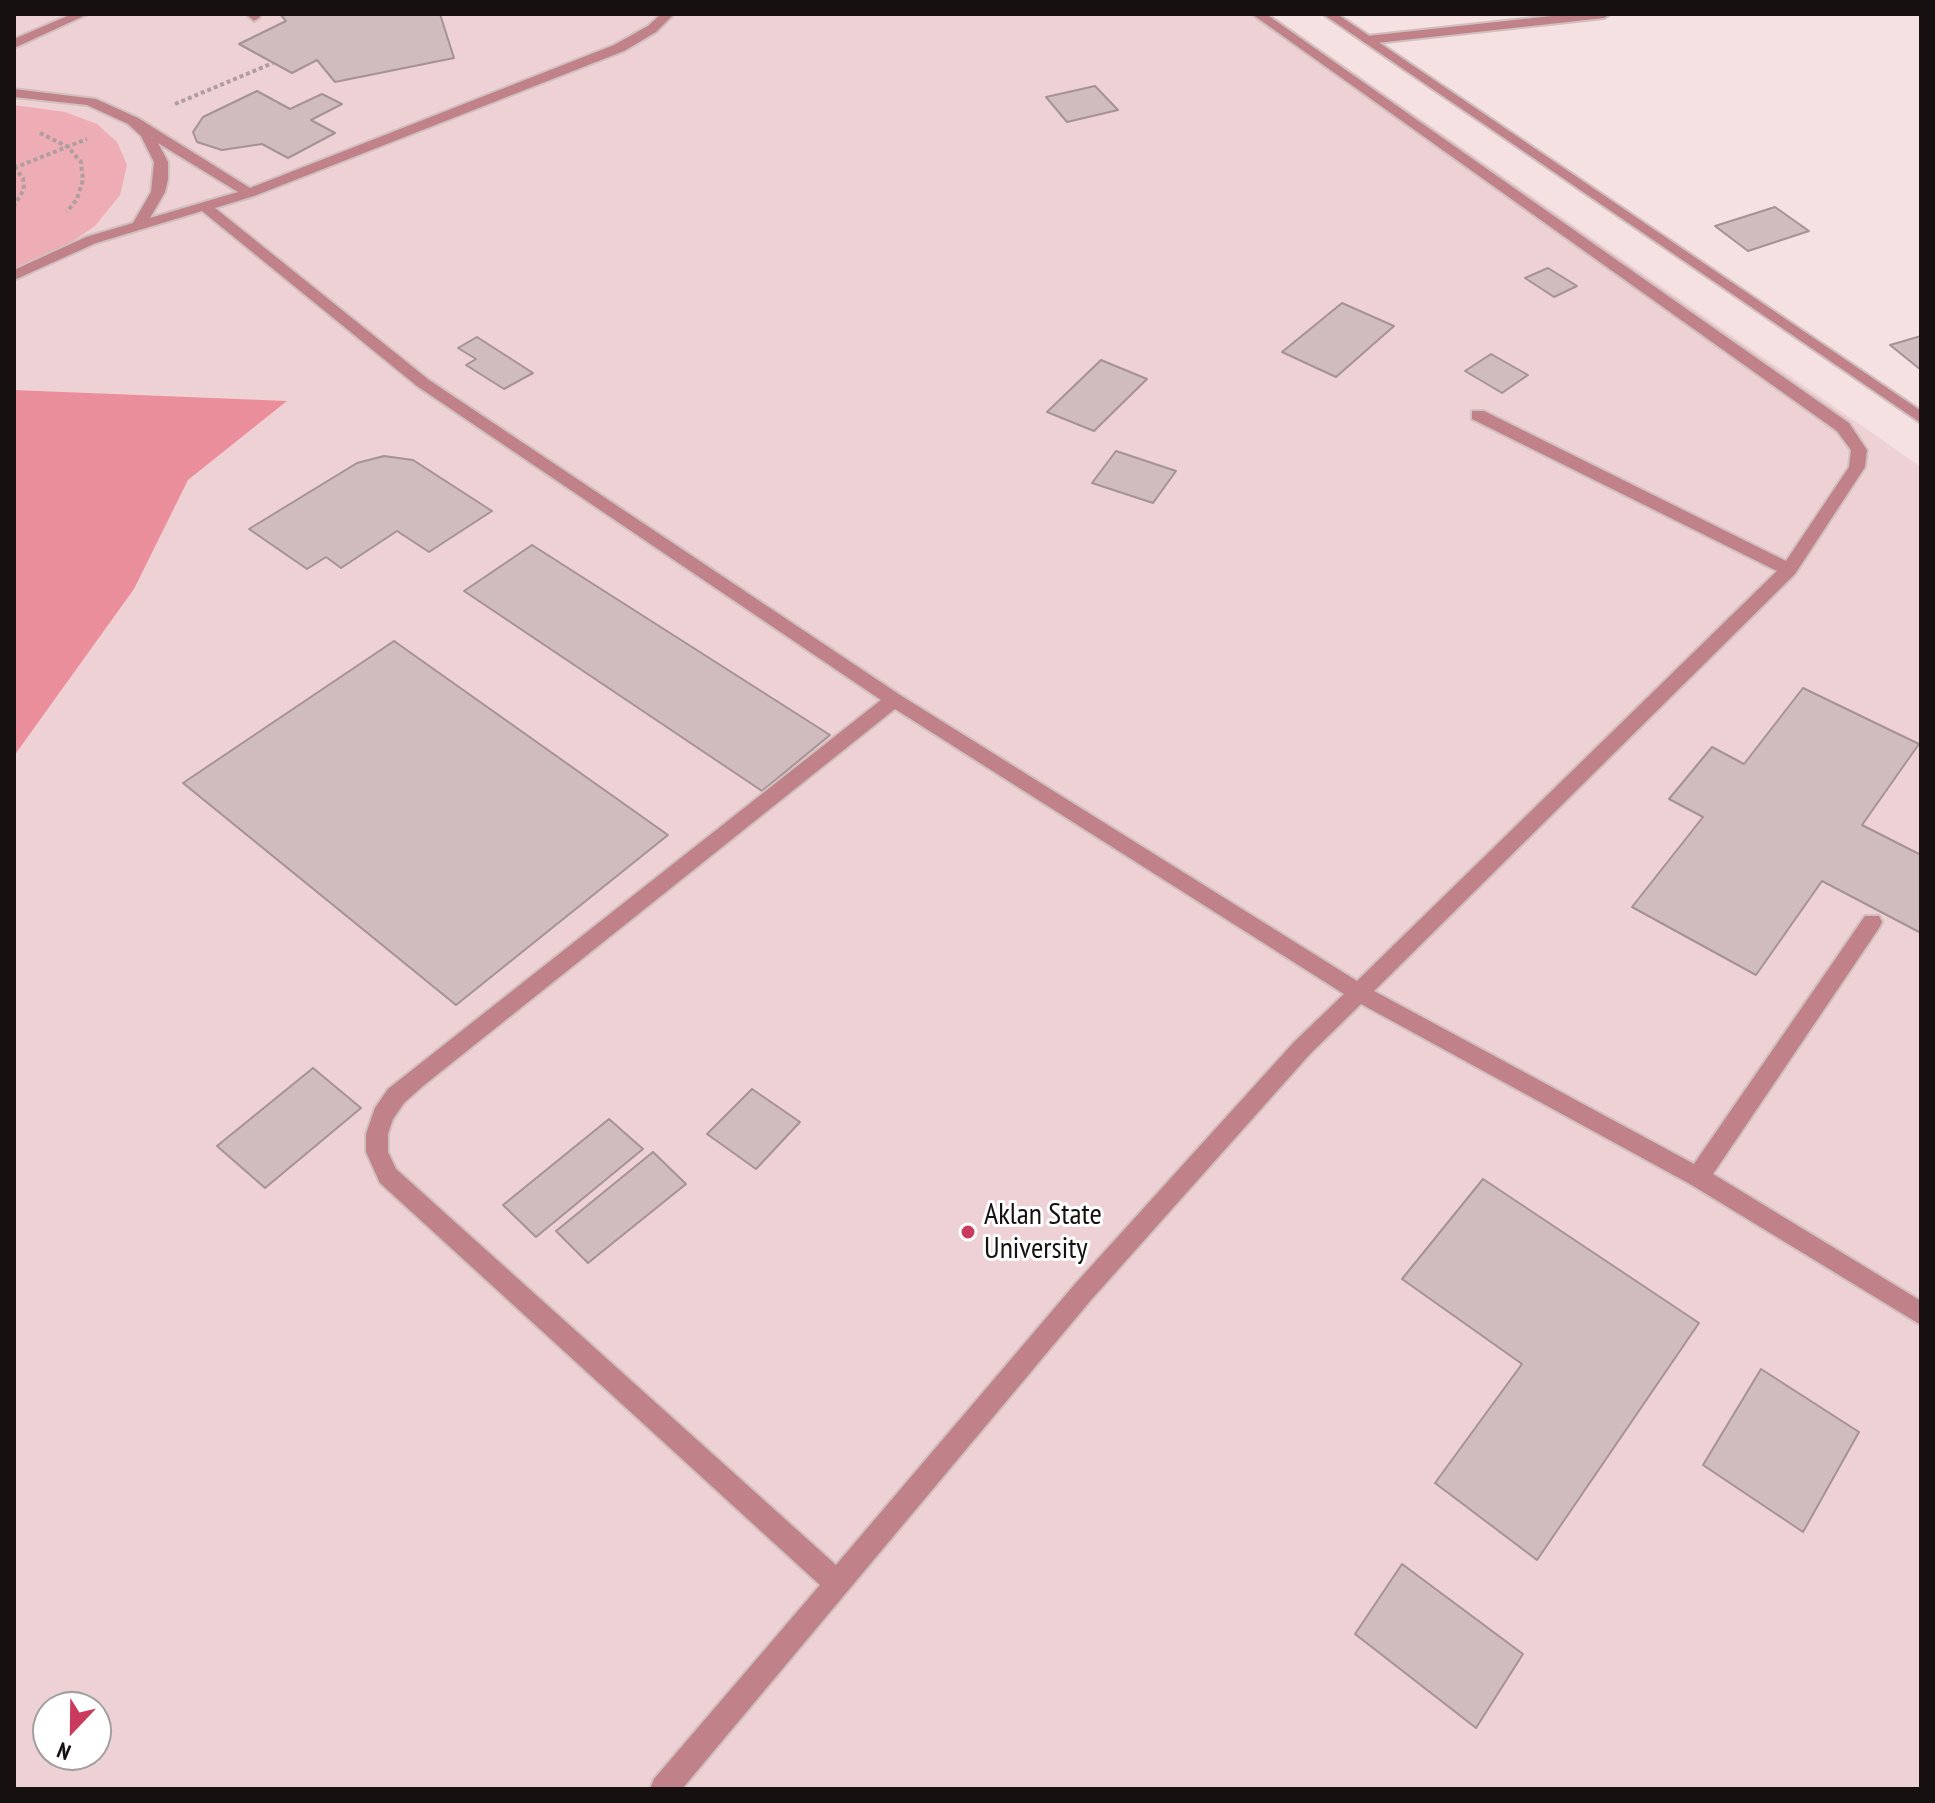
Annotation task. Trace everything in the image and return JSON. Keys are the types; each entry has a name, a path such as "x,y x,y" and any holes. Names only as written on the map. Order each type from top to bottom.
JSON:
{"street":[{"path":"14,44 82,14"},
{"path":"14,276 67,250 249,193 619,48 652,29 668,14"},
{"path":"664,1789 1083,1292 1302,1048 1789,570 1857,467 1859,450 1851,435 1258,14"},
{"path":"1329,14 1921,418"},
{"path":"1367,40 1604,14"},
{"path":"14,93 91,102 133,121 249,193"},
{"path":"133,121 156,146 161,162 158,192 139,225"},
{"path":"204,206 423,383 894,700 1359,993 1698,1177 1921,1314"},
{"path":"1478,415 1789,570"},
{"path":"837,1583 388,1176 377,1152 377,1134 383,1115 405,1088 894,700"},
{"path":"1698,1177 1872,922"}],"path":[{"path":"14,206 24,189 23,178 14,167 273,63"},
{"path":"28,130 42,133 68,147 81,162 83,180 77,199 61,219"}],"shaded area":[{"name":"Aklan State University","path":"14,14 1270,14 1921,467 1921,1789 14,1789 14,756 134,589 188,480 286,402 14,390"},
{"path":"14,105 65,112 97,124 117,142 127,165 120,195 95,226 54,254 14,271"},
{"path":"14,390 287,401 188,480 134,589 14,756"}],"building":[{"path":"280,14 440,14 454,58 335,82 317,60 292,73 239,44 286,21"},
{"path":"1095,86 1118,110 1067,122 1046,97"},
{"path":"257,91 290,109 322,94 342,104 311,120 335,133 288,158 262,144 222,150 197,142 193,132 203,117"},
{"path":"1775,207 1809,231 1748,251 1715,226"},
{"path":"1548,268 1577,286 1554,297 1525,278"},
{"path":"1342,303 1394,326 1336,377 1282,352"},
{"path":"1921,336 1921,370 1890,345"},
{"path":"477,337 533,373 504,389 466,365 476,359 458,348"},
{"path":"1491,354 1528,375 1502,393 1465,371"},
{"path":"1101,360 1147,379 1094,431 1047,412"},
{"path":"1116,451 1176,471 1153,503 1092,483"},
{"path":"384,456 413,460 492,511 429,552 397,531 341,568 326,557 307,569 249,529 357,463"},
{"path":"532,545 830,735 762,791 464,591"},
{"path":"394,641 668,835 456,1005 183,783"},
{"path":"1803,688 1919,744 1862,825 1921,855 1921,933 1822,881 1756,975 1632,907 1703,817 1669,799 1712,747 1744,764"},
{"path":"313,1068 361,1108 265,1188 217,1146"},
{"path":"752,1089 800,1122 756,1169 707,1134"},
{"path":"609,1119 643,1149 536,1237 503,1205"},
{"path":"653,1152 686,1184 588,1263 556,1231"},
{"path":"1483,1179 1699,1323 1537,1560 1435,1483 1522,1364 1402,1279"},
{"path":"1761,1369 1859,1432 1803,1532 1703,1465"},
{"path":"1402,1564 1523,1654 1476,1728 1355,1634"}],"place":[{"name":"Aklan State University","path":"968,1232"}]}
